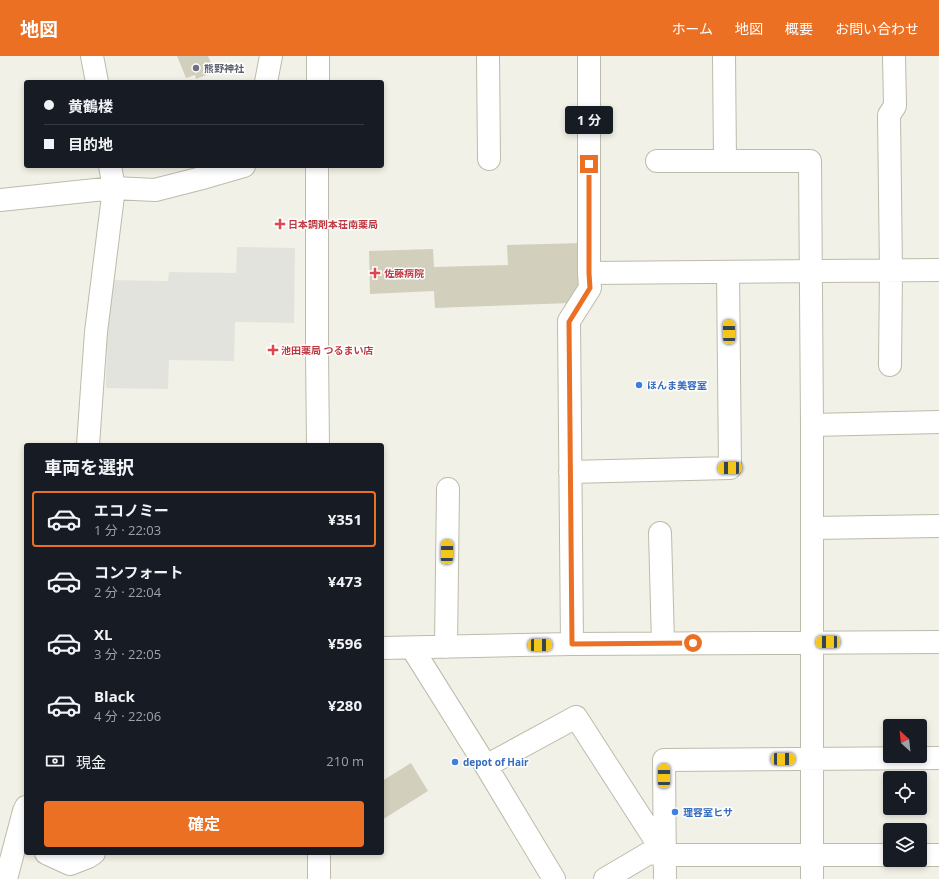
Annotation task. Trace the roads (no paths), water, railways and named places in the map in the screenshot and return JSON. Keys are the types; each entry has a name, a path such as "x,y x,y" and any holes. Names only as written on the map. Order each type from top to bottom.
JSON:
{"street":[{"path":"92,56 96,80"},
{"path":"266,80 271,56"},
{"path":"318,56 318,80"},
{"path":"488,56 489,159"},
{"path":"572,644 569,322 590,288 589,56"},
{"path":"724,56 725,161"},
{"path":"890,365 891,271 889,115 895,106 894,56"},
{"path":"657,161 810,161 812,424 812,879"},
{"path":"88,443 96,332 114,188 110,168"},
{"path":"0,200 114,188 155,190 237,168"},
{"path":"317,168 318,443"},
{"path":"589,273 939,270"},
{"path":"570,472 730,468 728,272"},
{"path":"812,424 939,422"},
{"path":"446,647 448,489"},
{"path":"812,528 939,526"},
{"path":"660,533 663,643"},
{"path":"384,648 663,643 939,642"},
{"path":"412,648 486,766 554,879"},
{"path":"486,766 576,717 665,855"},
{"path":"664,879 664,760 939,758"},
{"path":"6,879 21,841 24,811"},
{"path":"605,879 649,853 665,855 883,855"},
{"path":"50,855 70,864 91,855"},
{"path":"319,855 319,879"},
{"path":"927,855 939,855"}],"place":[{"name":"熊野神社","path":"196,68"},
{"name":"日本調剤本荘南薬局","path":"280,224"},
{"name":"佐藤病院","path":"375,273"},
{"name":"池田薬局 つるまい店","path":"273,350"},
{"name":"ほんま美容室","path":"639,385"},
{"name":"depot of Hair","path":"455,762"},
{"name":"理容室ヒサ","path":"675,812"}]}
